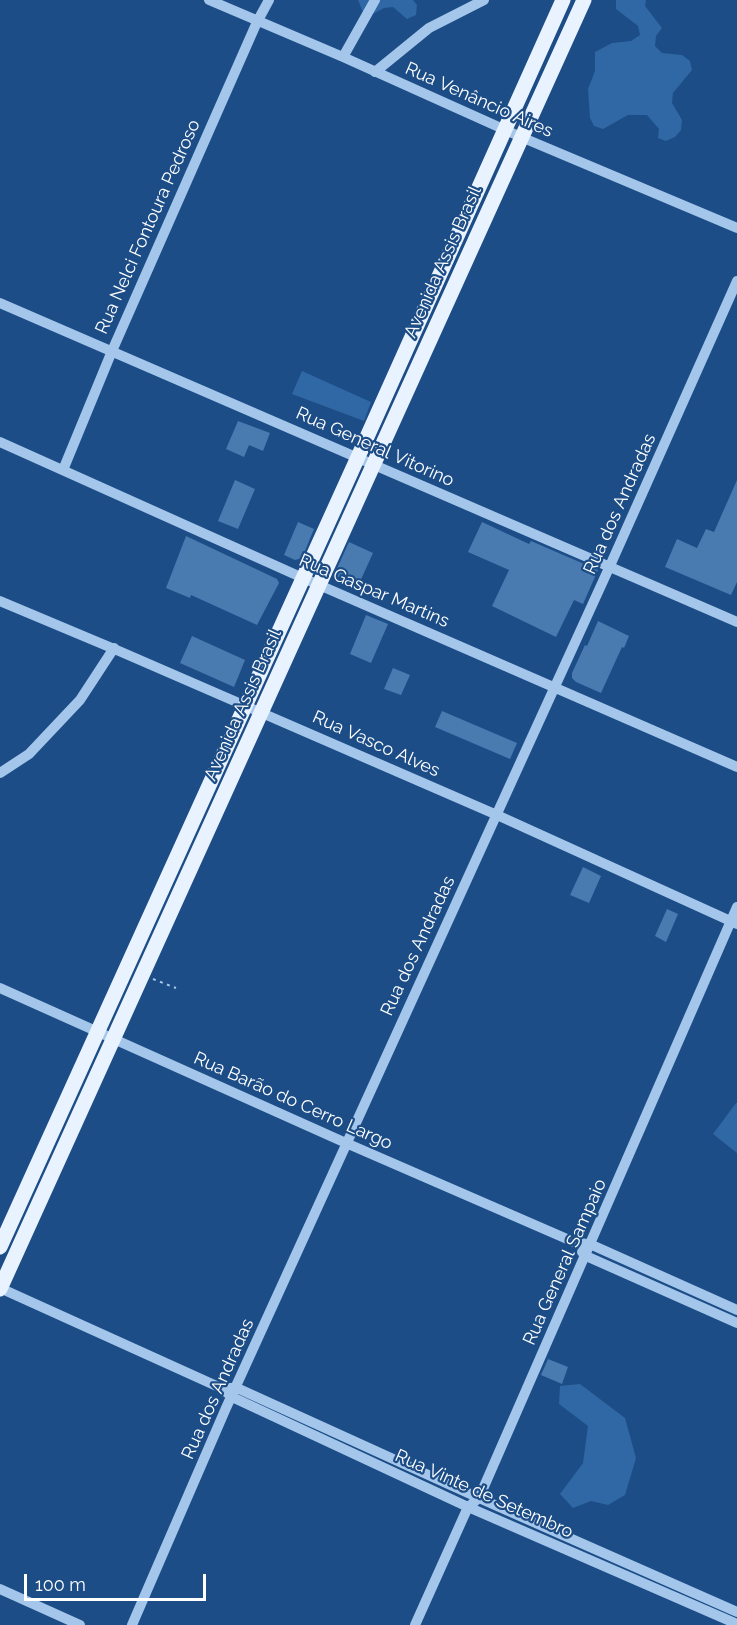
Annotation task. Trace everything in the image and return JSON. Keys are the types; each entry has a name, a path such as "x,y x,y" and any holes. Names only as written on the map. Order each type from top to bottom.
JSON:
{"main road":[{"name":"Avenida Assis Brasil","path":"0,1247 469,213 563,0"},
{"name":"Avenida Assis Brasil","path":"0,1288 584,0"},
{"path":"543,46 560,53"},
{"path":"487,173 502,180"},
{"path":"469,213 484,220"},
{"path":"400,364 415,371"},
{"path":"280,628 296,636"},
{"path":"159,896 175,902"}],"street":[{"name":"Rua Venâncio Aires","path":"209,0 521,137 737,228"},
{"name":"Rua Nelci Fontoura Pedroso","path":"63,470 112,351 257,22 269,0"},
{"path":"343,57 375,0"},
{"path":"375,72 429,28 484,0"},
{"name":"Rua dos Andradas","path":"132,1625 346,1143 497,815 737,281"},
{"name":"Rua General Vitorino","path":"0,303 737,622"},
{"name":"Rua Gaspar Martins","path":"0,442 303,578 737,767"},
{"name":"Rua Vasco Alves","path":"3,604 114,648 245,705 497,815 734,923"},
{"path":"1,770 28,754 80,700 114,648"},
{"name":"Rua General Sampaio","path":"415,1625 468,1507 479,1498 734,923 737,907"},
{"name":"Rua Barão do Cerro Largo","path":"0,988 346,1143 574,1242 592,1245 737,1310"},
{"name":"Rua Barão do Cerro Largo","path":"574,1242 586,1256 737,1323"},
{"name":"Rua Vinte de Setembro","path":"0,1288 221,1388 479,1498 737,1612"},
{"name":"Rua Vinte de Setembro","path":"234,1392 468,1507 737,1624"},
{"path":"0,1589 80,1625"}],"path":[{"path":"142,974 176,988"}],"shaded area":[{"path":"358,0 413,0 417,5 416,15 407,19 393,7 384,8 367,17"},
{"path":"616,0 646,0 645,6 662,28 656,36 655,46 662,53 682,55 690,61 692,70 673,93 672,103 682,120 681,130 675,137 666,141 658,138 659,129 647,115 628,115 603,129 594,126 590,118 588,89 595,71 595,52 612,43 631,41 640,35 638,26 616,9"},
{"path":"302,371 371,402 364,421 292,394"},
{"path":"737,1103 737,1153 713,1134"},
{"path":"580,1384 625,1418 636,1458 625,1495 608,1505 591,1501 573,1508 560,1494 583,1463 588,1426 559,1404 560,1386"}],"building":[{"path":"238,421 270,433 263,451 249,445 244,457 226,449"},
{"path":"235,480 255,489 238,529 218,521"},
{"path":"737,480 737,582 731,595 665,567 677,539 697,548 706,529 714,532"},
{"path":"298,522 314,529 302,558 295,560 284,555"},
{"path":"482,522 529,544 531,541 598,570 583,604 574,600 556,637 492,606 509,570 468,552"},
{"path":"186,536 277,579 279,583 257,625 191,595 190,598 166,588"},
{"path":"349,542 373,553 358,586 334,575"},
{"path":"366,615 388,624 371,663 350,654"},
{"path":"598,621 629,636 601,693 572,678 572,673"},
{"path":"192,636 245,660 234,687 180,663"},
{"path":"393,668 410,675 401,695 384,689"},
{"path":"442,711 517,743 510,759 435,727"},
{"path":"583,867 601,876 589,903 570,895"},
{"path":"667,909 678,914 666,942 655,936"},
{"path":"548,1359 568,1367 562,1384 541,1375"}]}
